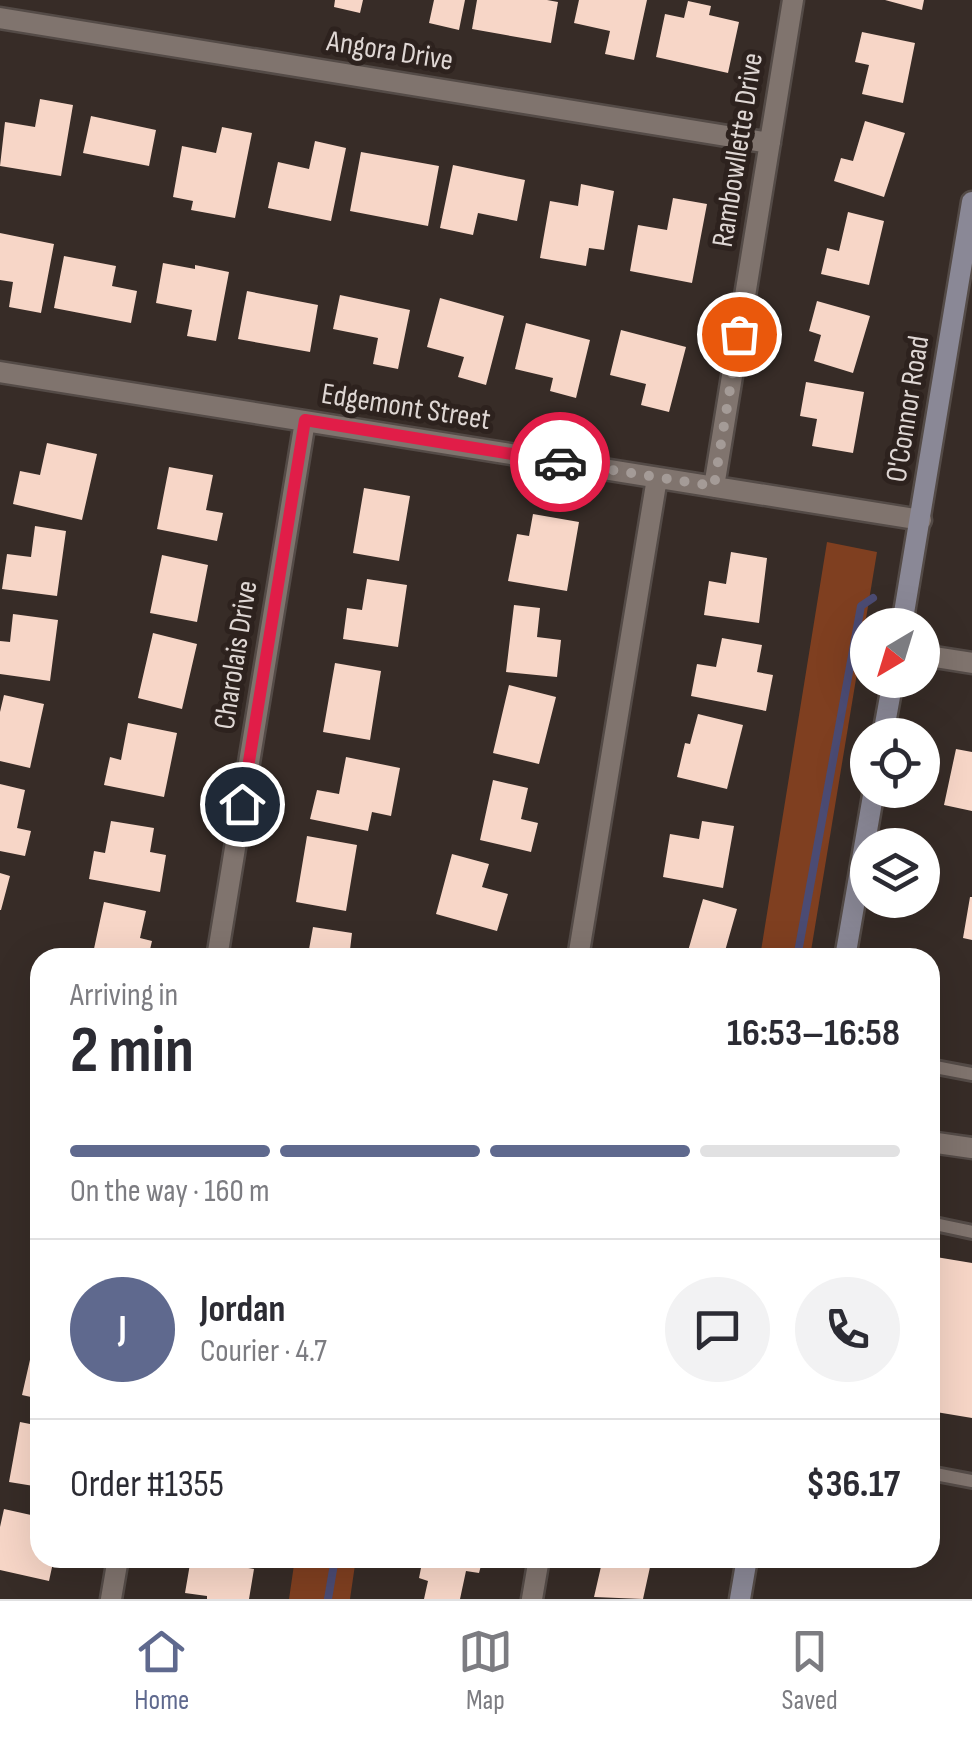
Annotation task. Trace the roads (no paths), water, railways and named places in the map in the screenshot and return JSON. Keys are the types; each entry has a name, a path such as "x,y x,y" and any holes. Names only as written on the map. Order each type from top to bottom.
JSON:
{"main road":[{"name":"O'Connor Road","path":"905,608 972,202"},
{"path":"847,948 871,808"},
{"path":"740,1599 745,1568"}],"street":[{"name":"Rambowllette Drive","path":"714,486 793,0"},
{"name":"Angora Drive","path":"0,18 770,143"},
{"name":"Edgemont Street","path":"0,372 920,520"},
{"name":"Charolais Drive","path":"219,948 305,420"},
{"path":"580,948 656,478"},
{"path":"940,658 972,664"},
{"path":"940,1143 972,1148"},
{"path":"112,1599 117,1568"},
{"path":"532,1599 537,1568"}],"lane":[{"path":"940,1068 972,1074"},
{"path":"940,1226 972,1232"},
{"path":"940,1475 972,1481"}],"waterway":[{"path":"799,948 861,606 873,598"},
{"path":"328,1599 333,1568"}]}
